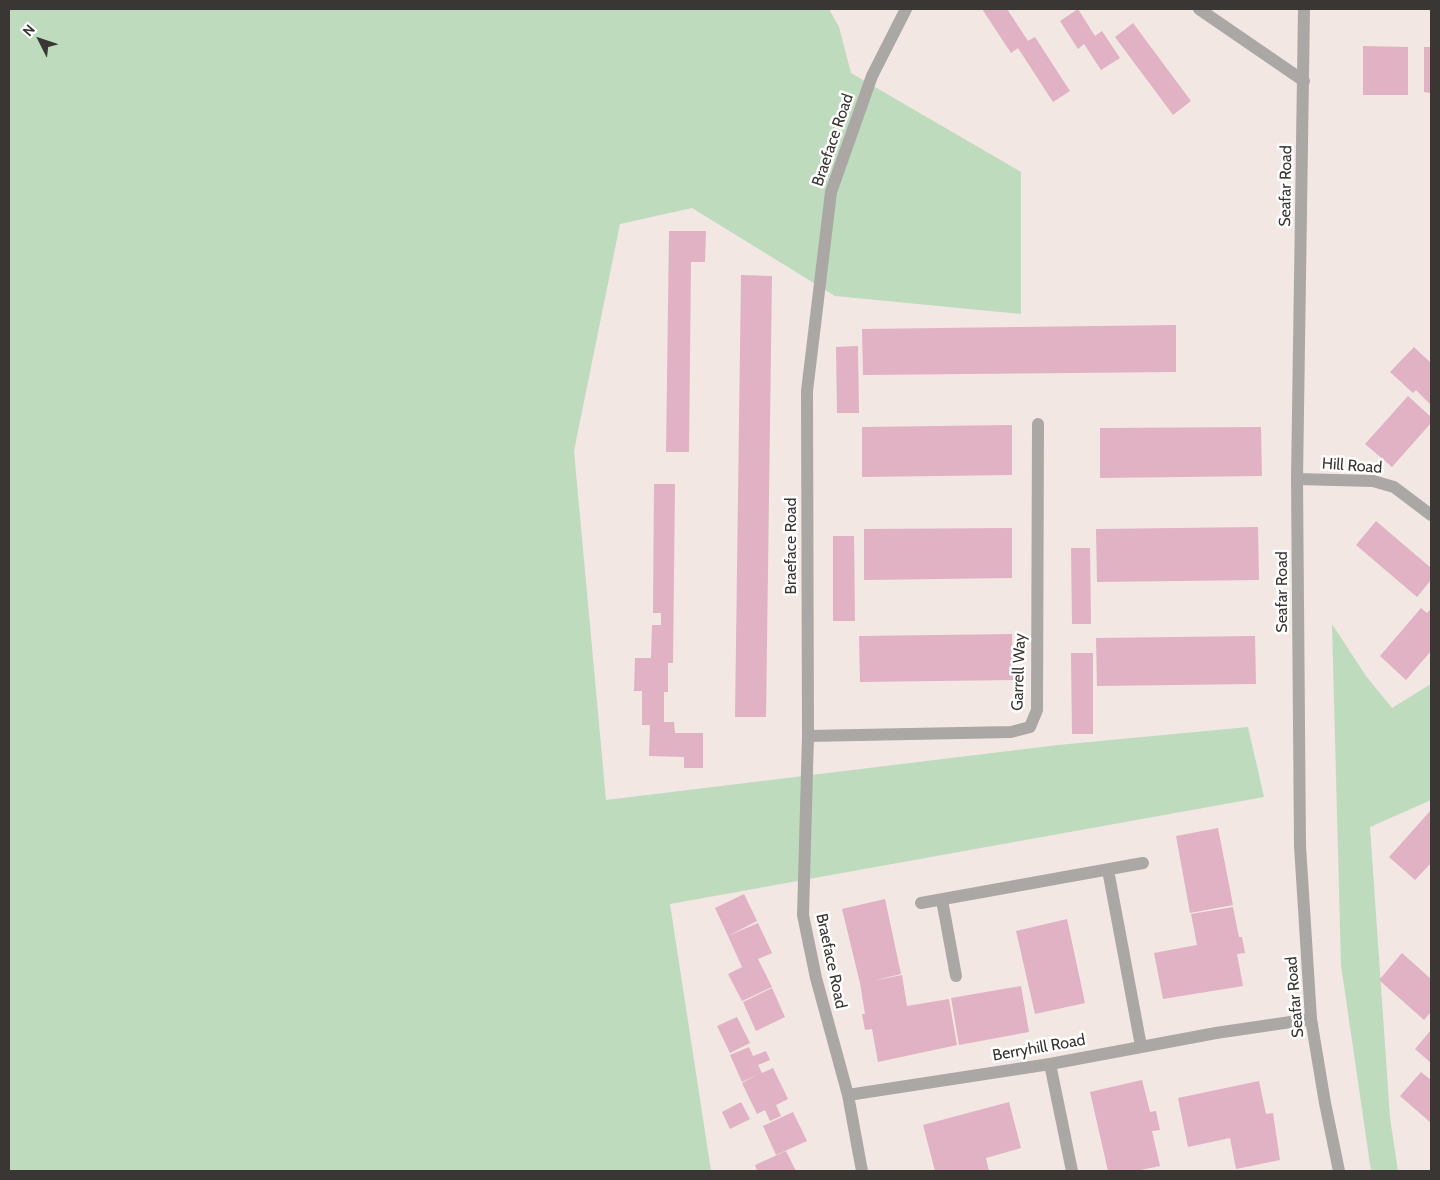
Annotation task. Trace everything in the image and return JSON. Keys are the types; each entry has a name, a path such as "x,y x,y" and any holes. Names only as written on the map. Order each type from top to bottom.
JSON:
{"street":[{"name":"Braeface Road","path":"848,1095 816,978 803,915 808,736 807,391 831,192 872,76 906,9"},
{"path":"1199,9 1213,14 1304,81"},
{"name":"Seafar Road","path":"1304,9 1297,480 1300,846 1311,1019 1339,1171"},
{"name":"Garrell Way","path":"808,736 1012,732 1030,727 1037,710 1038,424"},
{"name":"Hill Road","path":"1297,480 1373,481 1394,486 1429,510"},
{"path":"920,903 1143,863"},
{"path":"1108,870 1141,1046"},
{"path":"942,900 956,976"},
{"name":"Berryhill Road","path":"848,1095 1050,1064 1141,1046 1311,1019"},
{"path":"1050,1064 1072,1171"},
{"path":"848,1095 862,1171"}],"green space":[{"path":"9,9 829,9 839,27 851,73 1021,172 1021,314 835,296 692,208 620,224 574,451 606,800 1058,745 1248,727 1264,797 670,904 711,1171 9,1171"},
{"path":"1332,624 1366,676 1392,708 1431,684 1431,800 1370,827 1390,1118 1398,1171 1371,1171 1341,965"}],"building":[{"path":"982,9 1007,9 1028,41 1035,37 1070,91 1053,102 1018,48 1011,53"},
{"path":"1078,9 1095,36 1102,31 1120,58 1101,70 1084,44 1078,49 1060,21"},
{"path":"1133,23 1191,101 1173,115 1115,37"},
{"path":"1363,46 1408,47 1408,95 1363,95"},
{"path":"1424,47 1431,47 1431,93 1424,92"},
{"path":"669,231 706,231 705,262 691,262 689,452 666,452"},
{"path":"741,275 772,276 766,717 735,717"},
{"path":"1176,325 1176,372 863,375 862,329"},
{"path":"858,346 859,413 837,413 836,347"},
{"path":"1414,347 1431,363 1431,405 1416,390 1413,393 1390,372"},
{"path":"1408,396 1431,417 1431,423 1392,467 1365,444"},
{"path":"1012,425 1012,475 862,477 862,427"},
{"path":"1261,427 1262,476 1100,478 1100,428"},
{"path":"654,484 675,484 673,663 668,663 668,692 664,692 664,722 674,722 675,733 703,733 703,768 684,768 684,757 649,756 650,725 642,725 642,691 634,691 635,658 651,658 652,625 661,625 661,613 653,613"},
{"path":"1376,521 1431,568 1431,580 1417,597 1356,545"},
{"path":"1258,527 1259,580 1097,582 1096,529"},
{"path":"1012,528 1012,578 864,580 864,529"},
{"path":"833,536 854,536 855,621 833,621"},
{"path":"1071,548 1090,548 1091,624 1072,624"},
{"path":"1421,608 1427,613 1431,609 1431,651 1406,680 1380,656"},
{"path":"1012,634 1013,680 860,682 859,636"},
{"path":"1255,636 1256,684 1097,686 1096,638"},
{"path":"1071,653 1093,653 1093,734 1072,734"},
{"path":"1431,810 1431,863 1415,880 1389,857"},
{"path":"1218,828 1233,905 1190,913 1176,836"},
{"path":"744,894 757,921 728,936 715,908"},
{"path":"885,899 901,974 872,981 902,975 907,1006 949,999 957,1045 878,1062 872,1029 865,1030 862,1014 865,1014 860,983 842,909"},
{"path":"1233,907 1239,937 1242,937 1245,953 1237,954 1243,986 1163,999 1154,953 1197,945 1191,914"},
{"path":"1067,919 1085,1003 1035,1014 1016,931"},
{"path":"758,923 772,953 758,959 772,987 742,1001 728,974 742,967 728,936"},
{"path":"1402,953 1431,979 1431,1012 1424,1020 1379,980"},
{"path":"1021,986 1029,1032 959,1045 951,998"},
{"path":"772,988 785,1017 756,1031 743,1002"},
{"path":"737,1017 750,1043 730,1053 717,1026"},
{"path":"1431,1030 1431,1063 1415,1049"},
{"path":"749,1047 753,1056 766,1051 770,1060 758,1065 762,1073 773,1068 788,1099 776,1105 781,1116 770,1121 765,1110 757,1114 742,1083 759,1074 742,1082 730,1055"},
{"path":"1421,1072 1431,1080 1431,1123 1400,1096"},
{"path":"1142,1080 1150,1112 1156,1111 1160,1130 1152,1131 1160,1166 1136,1171 1108,1171 1090,1092"},
{"path":"1259,1081 1266,1114 1273,1113 1280,1160 1236,1169 1230,1138 1188,1147 1178,1098"},
{"path":"741,1102 750,1119 730,1129 722,1112"},
{"path":"1009,1102 1021,1148 986,1158 989,1171 935,1171 923,1125"},
{"path":"793,1112 807,1141 776,1155 763,1126"},
{"path":"786,1151 796,1171 757,1171 755,1165"}]}
